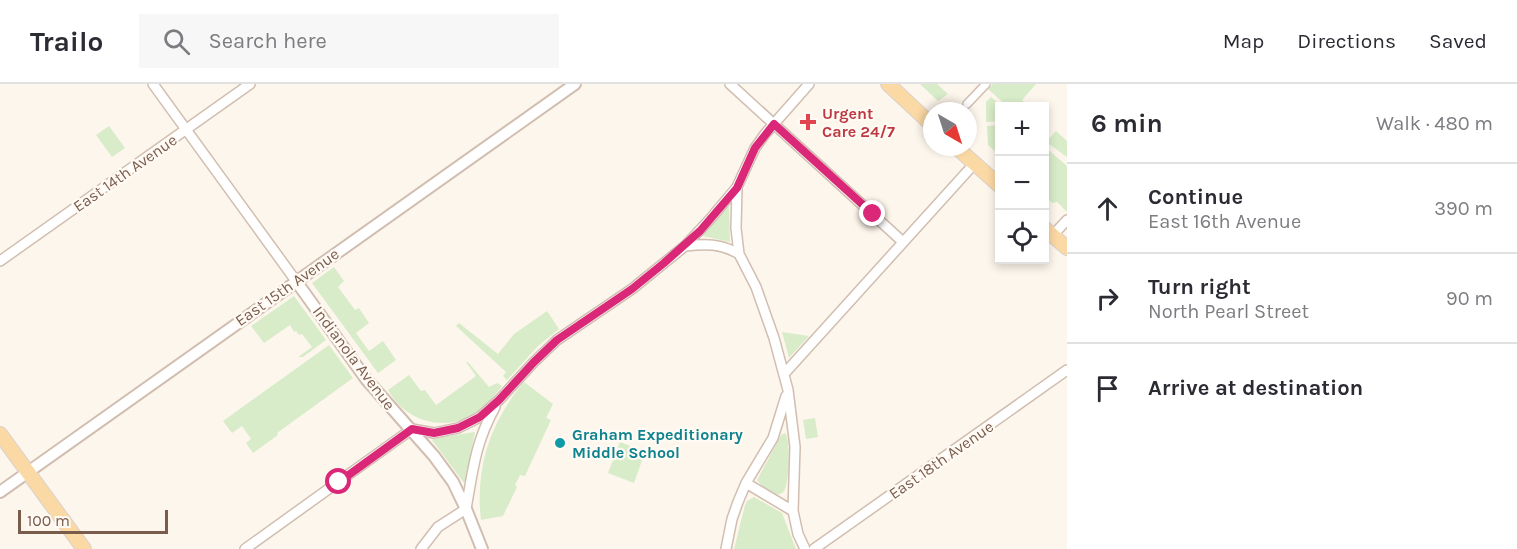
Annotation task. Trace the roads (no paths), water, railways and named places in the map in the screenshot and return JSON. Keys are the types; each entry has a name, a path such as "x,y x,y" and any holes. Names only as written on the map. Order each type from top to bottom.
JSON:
{"main road":[{"path":"888,84 923,117"},
{"path":"966,156 995,182"},
{"path":"1049,232 1067,248"},
{"path":"0,434 84,549"}],"street":[{"name":"Indianola Avenue","path":"153,84 366,380 412,429 447,474 466,509 482,549"},
{"name":"East 14th Avenue","path":"0,261 250,84"},
{"name":"East 15th Avenue","path":"0,492 575,84"},
{"path":"730,84 903,242"},
{"path":"245,549 412,429 434,433 458,428 480,417 557,340 632,289 685,246 737,188 755,148 809,84"},
{"path":"969,102 986,84"},
{"path":"784,374 974,164"},
{"path":"737,188 736,228 740,254 756,287 774,338 788,390 795,447 793,511 798,534 805,549"},
{"path":"1049,232 1067,220"},
{"path":"685,246 712,244 740,254"},
{"name":"East 18th Avenue","path":"814,549 1063,373"},
{"path":"726,549 732,517 746,483 773,438 788,390"},
{"path":"421,549 438,527 466,509 475,455 483,429 499,400"},
{"path":"746,483 793,511"}],"place":[{"name":"Urgent Care 24/7","path":"808,122"},
{"name":"Graham Expeditionary Middle School","path":"560,443"}]}
